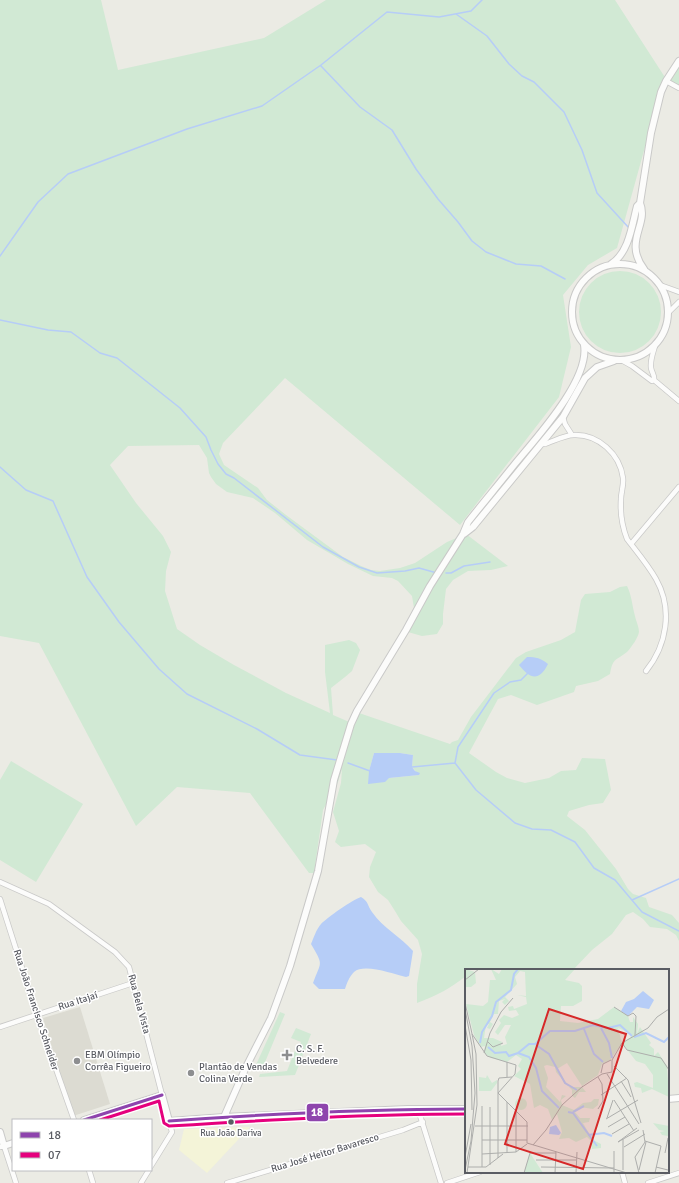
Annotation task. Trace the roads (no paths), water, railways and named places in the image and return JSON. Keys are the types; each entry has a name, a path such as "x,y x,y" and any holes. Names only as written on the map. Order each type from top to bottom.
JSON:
{"street":[{"path":"609,265 624,264 644,271 656,280 666,298 668,313 666,327 660,340 644,355 630,360 616,361 602,357 595,354 584,345 573,326 571,312 573,298 584,279 596,270 616,261 626,245 637,206 640,202 651,133 661,92 679,61"},
{"path":"666,81 679,88"},
{"path":"640,202 643,210 636,238 636,249 639,263 644,271"},
{"path":"660,285 679,292"},
{"path":"668,313 679,302"},
{"path":"224,1117 246,1067 271,1018 290,966 318,871 334,780 351,724 357,711 406,630 430,586 463,534 468,522 555,416 582,368 585,352 584,345"},
{"path":"654,380 655,377 651,362 655,346"},
{"path":"463,534 473,527 542,444 563,417 588,374 597,367 616,361"},
{"path":"623,361 652,381 654,380 679,401"},
{"path":"563,417 564,424 572,435"},
{"path":"542,444 572,435 585,436 597,440 607,448 618,462 623,480 621,518 625,532 656,580 663,594 666,610 666,626 662,642 656,658 646,671"},
{"path":"632,544 679,488"},
{"name":"Rua Bela Vista","path":"0,882 49,904 115,952 129,967 170,1121"},
{"name":"Rua João Francisco Schneider","path":"0,899 37,1015 74,1119"},
{"name":"Rua Itajaí","path":"0,1027 133,983"},
{"path":"87,1119 162,1094"},
{"path":"418,1109 441,1183"},
{"path":"152,1164 172,1132 170,1121 224,1117 418,1109 465,1109"},
{"name":"Rua José Heitor Bavaresco","path":"227,1183 403,1130 423,1122"},
{"path":"0,1132 2,1147 16,1183"},
{"path":"2,1147 12,1143"},
{"path":"89,1171 93,1183"},
{"path":"141,1183 148,1171"},
{"path":"446,1183 477,1173"},
{"path":"622,1173 625,1183"},
{"path":"648,1183 679,1173"}],"water":[{"path":"527,657 543,660 548,664 545,670 538,676 531,676 519,665"},
{"path":"374,753 400,753 413,755 412,767 415,771 420,773 419,775 389,778 385,782 368,784 369,771"},
{"path":"361,897 367,902 376,918 413,951 409,976 406,977 379,970 365,969 354,972 349,978 345,989 319,989 313,983 320,964 318,956 311,944 315,934 321,924 329,917"}],"waterway":[{"path":"0,256 38,202 68,174 187,129 262,106 321,65 387,12 439,17 471,11 482,0"},
{"path":"456,14 487,36 509,64 522,76 534,82 564,112 582,150 597,193 629,228"},
{"path":"321,66 360,107 392,130 416,169 472,241 486,252 516,264 541,266 565,279"},
{"path":"0,320 48,330 71,332 100,353 117,358 180,408 206,437 218,464 226,474 234,478 323,547 359,567 377,573 405,571 419,568 437,573"},
{"path":"0,467 26,490 53,501 87,577 119,622 159,669 187,694 257,729 300,755 337,760"},
{"path":"446,573 451,573 464,566 490,562"},
{"path":"455,763 458,747 494,693 510,682 521,680 528,673"},
{"path":"348,763 370,771"},
{"path":"412,767 455,763 476,790 515,823 532,829 551,830 575,842 594,868 615,880 642,912 679,931"},
{"path":"632,900 679,879"}],"place":[{"name":"C. S. F. Belvedere","path":"287,1055"},
{"name":"EBM Olímpio Corrêa Figueiro","path":"77,1061"},
{"name":"Plantão de Vendas Colina Verde","path":"191,1073"},
{"name":"Rua João Dariva","path":"231,1122"}]}
